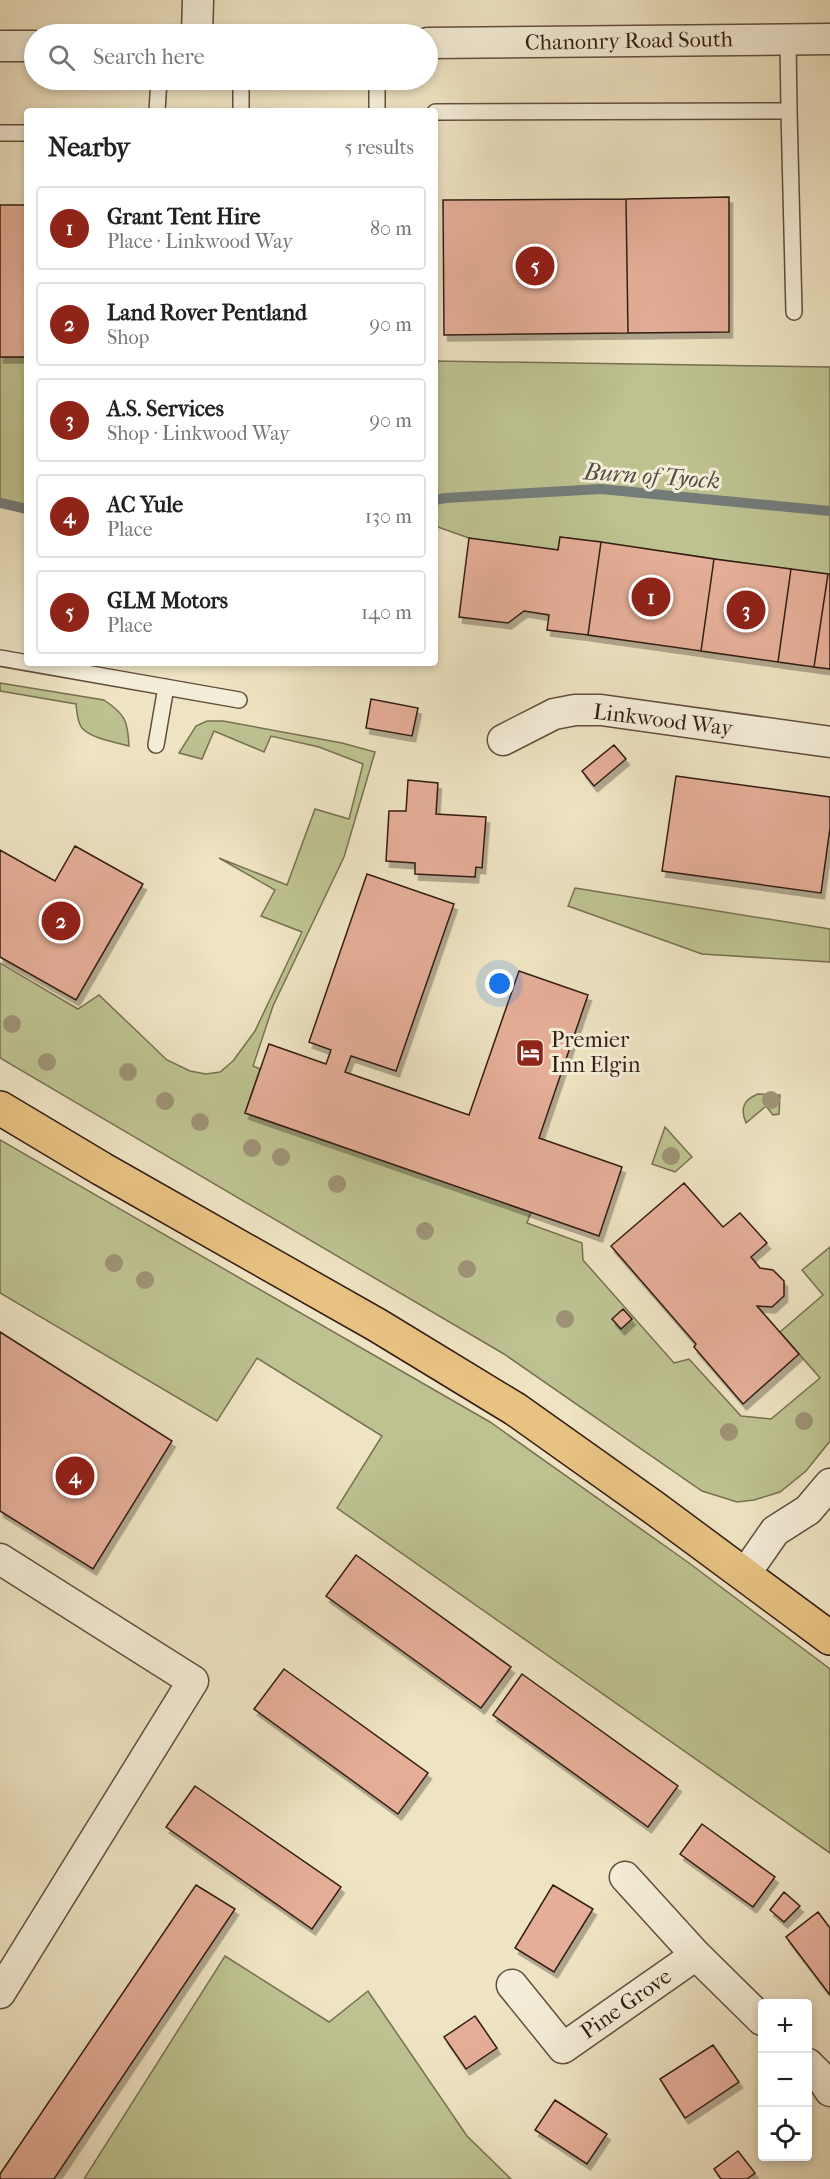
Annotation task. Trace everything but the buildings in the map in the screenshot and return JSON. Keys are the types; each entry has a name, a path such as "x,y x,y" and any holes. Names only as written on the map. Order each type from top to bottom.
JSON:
{"highway":[{"path":"0,1108 377,1326 515,1409 830,1638"}],"street":[{"path":"197,24 198,0"},
{"name":"Chanonry Road South","path":"438,43 830,39"},
{"path":"0,46 24,46"},
{"name":"Linkwood Way","path":"503,740 554,714 574,710 602,710 830,742"},
{"path":"745,1574 775,1531 808,1510 830,1484"},
{"path":"0,1559 194,1681 0,1993"},
{"name":"Pine Grove","path":"625,1877 696,1955 758,2016"},
{"name":"Pine Grove","path":"512,1985 563,2048 696,1955"},
{"path":"812,2069 830,2091"}],"lane":[{"path":"788,40 794,312"},
{"path":"157,108 158,90"},
{"path":"241,90 241,108"},
{"path":"376,90 377,108"},
{"path":"438,112 789,111"},
{"path":"0,133 24,133"},
{"path":"0,658 24,662"},
{"path":"46,666 239,700"},
{"path":"156,745 165,687"}],"green space":[{"path":"0,357 24,357 24,508 0,503"},
{"path":"438,361 830,367 830,575 560,537 558,550 469,538 438,527"},
{"path":"0,683 104,700 124,719 128,730 129,746 104,740 86,732 79,723 76,704 0,691"},
{"path":"207,721 223,721 342,743 375,752 344,857 273,1006 253,1066 260,1069 245,1113 531,1212 527,1223 582,1243 583,1260 674,1363 689,1359 741,1416 771,1419 820,1378 780,1332 823,1295 802,1270 830,1247 830,1441 806,1471 780,1492 754,1500 737,1502 702,1491 504,1354 0,1058 0,963 78,1009 99,995 167,1060 190,1071 206,1074 220,1072 233,1061 255,1031 302,932 261,916 275,890 219,858 287,885 315,809 349,819 363,764 319,747 271,736 264,752 214,731 202,759 179,753 196,726"},
{"path":"575,888 830,929 830,962 702,954 568,906"},
{"path":"758,1094 780,1095 779,1114 773,1115 766,1106 746,1123 743,1113 744,1105"},
{"path":"665,1127 692,1157 675,1172 652,1164"},
{"path":"0,1140 490,1422 689,1563 830,1669 830,1853 337,1508 382,1436 257,1358 217,1421 0,1293"},
{"path":"225,1956 329,2022 368,1991 467,2136 511,2179 84,2179"}],"waterway":[{"name":"Burn of Tyock","path":"438,499 601,489 830,511"},
{"name":"Burn of Tyock","path":"0,503 24,508"}],"place":[{"name":"GLM Motors","path":"535,266"},
{"name":"Grant Tent Hire","path":"651,597"},
{"name":"A.S. Services","path":"746,610"},
{"name":"Land Rover Pentland","path":"61,921"},
{"name":"Premier Inn Elgin","path":"530,1053"},
{"name":"AC Yule","path":"75,1476"}]}
